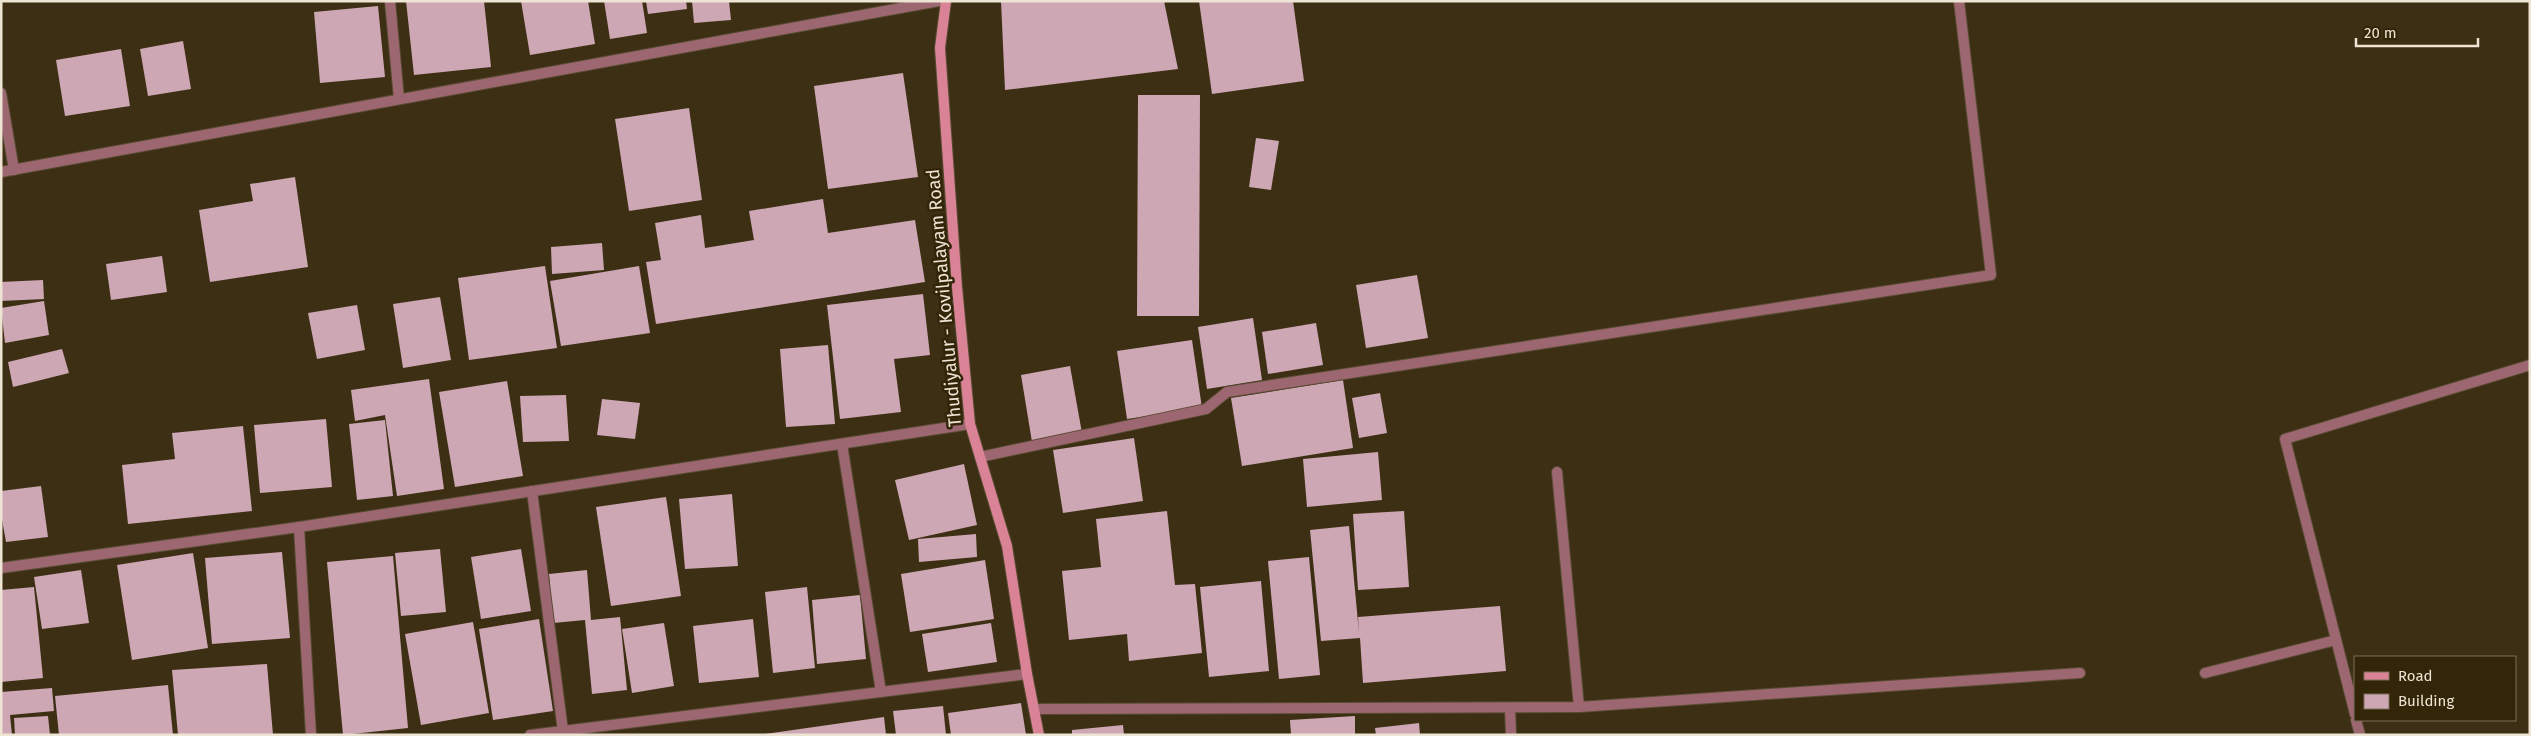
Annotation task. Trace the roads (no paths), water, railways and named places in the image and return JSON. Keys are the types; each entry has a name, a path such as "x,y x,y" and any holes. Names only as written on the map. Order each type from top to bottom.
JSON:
{"main road":[{"name":"Thudiyalur - Kovilpalayam Road","path":"946,1 940,48 957,287 970,424 1008,546 1027,674 1039,735"}],"street":[{"path":"390,1 399,99"},
{"path":"1,172 939,1"},
{"path":"980,457 1206,409 1227,392 1991,275 1959,1"},
{"path":"1,93 14,170"},
{"path":"2354,710 2285,439 2530,365"},
{"path":"1,568 299,527 970,424"},
{"path":"842,444 881,692"},
{"path":"1557,472 1580,707"},
{"path":"532,491 563,731"},
{"path":"299,527 311,735"},
{"path":"2205,674 2336,640"},
{"path":"1034,709 1580,707 2080,672"},
{"path":"530,735 1027,674"},
{"path":"1510,708 1511,735"},
{"path":"2356,721 2360,735"}]}
